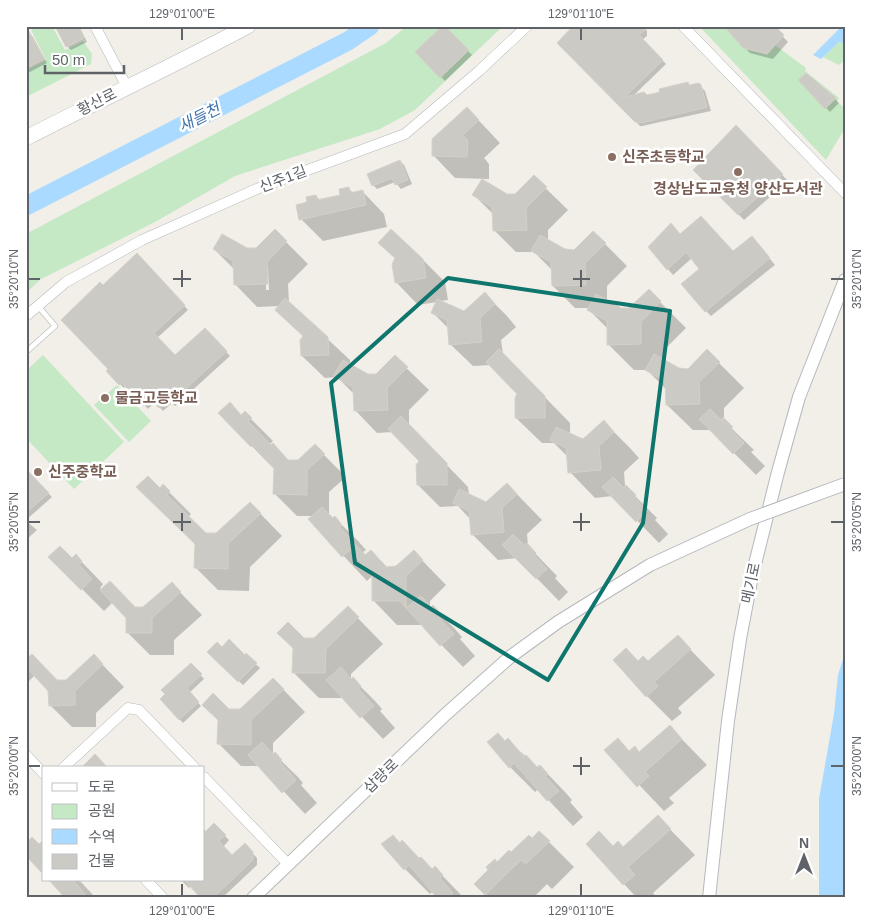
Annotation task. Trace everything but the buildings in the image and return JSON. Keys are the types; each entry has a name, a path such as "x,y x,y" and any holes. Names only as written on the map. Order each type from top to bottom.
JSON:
{"main road":[{"name":"황산로","path":"26,138 205,50 248,26"}],"street":[{"path":"95,26 127,87"},
{"name":"신주1길","path":"26,316 66,282 142,240 259,188 405,134 479,71 527,26"},
{"path":"683,26 845,193"},
{"name":"메기로","path":"709,898 728,722 740,638 752,576 799,397 845,280"},
{"name":"삽량로","path":"253,898 446,714 510,657 558,622 650,565 750,519 845,484"},
{"path":"65,766 128,708 139,710 193,766"},
{"path":"26,756 42,772"},
{"path":"205,778 288,864"},
{"path":"148,882 163,898"}],"lane":[{"path":"26,352 55,326 38,306"}],"highlighted area":[{"path":"448,278 670,311 643,523 548,680 355,563 331,383"}],"green space":[{"path":"39,26 52,26 65,50 83,41 92,54 91,64 26,97 26,70 46,60 31,30"},
{"path":"407,26 503,26 415,110 380,129 235,176 155,222 41,279 26,293 26,234 386,43"},
{"path":"699,26 724,26 743,48 767,54 775,45 806,68 805,71 839,98 837,102 845,108 845,128 826,160"},
{"path":"840,41 845,46 845,59 839,65 823,57"},
{"path":"43,355 124,442 74,489 26,438 26,371"},
{"path":"117,385 151,421 129,442 94,405"}],"water":[{"path":"842,26 845,26 845,46 840,41 821,59 813,55"},
{"path":"845,653 845,898 819,898 819,799 834,714 838,675"}],"waterway":[{"name":"새들천","path":"26,206 348,41 370,26"}],"place":[{"name":"신주초등학교","path":"612,157"},
{"name":"경상남도교육청 양산도서관","path":"738,172"},
{"name":"물금고등학교","path":"105,398"},
{"name":"신주중학교","path":"38,472"}]}
